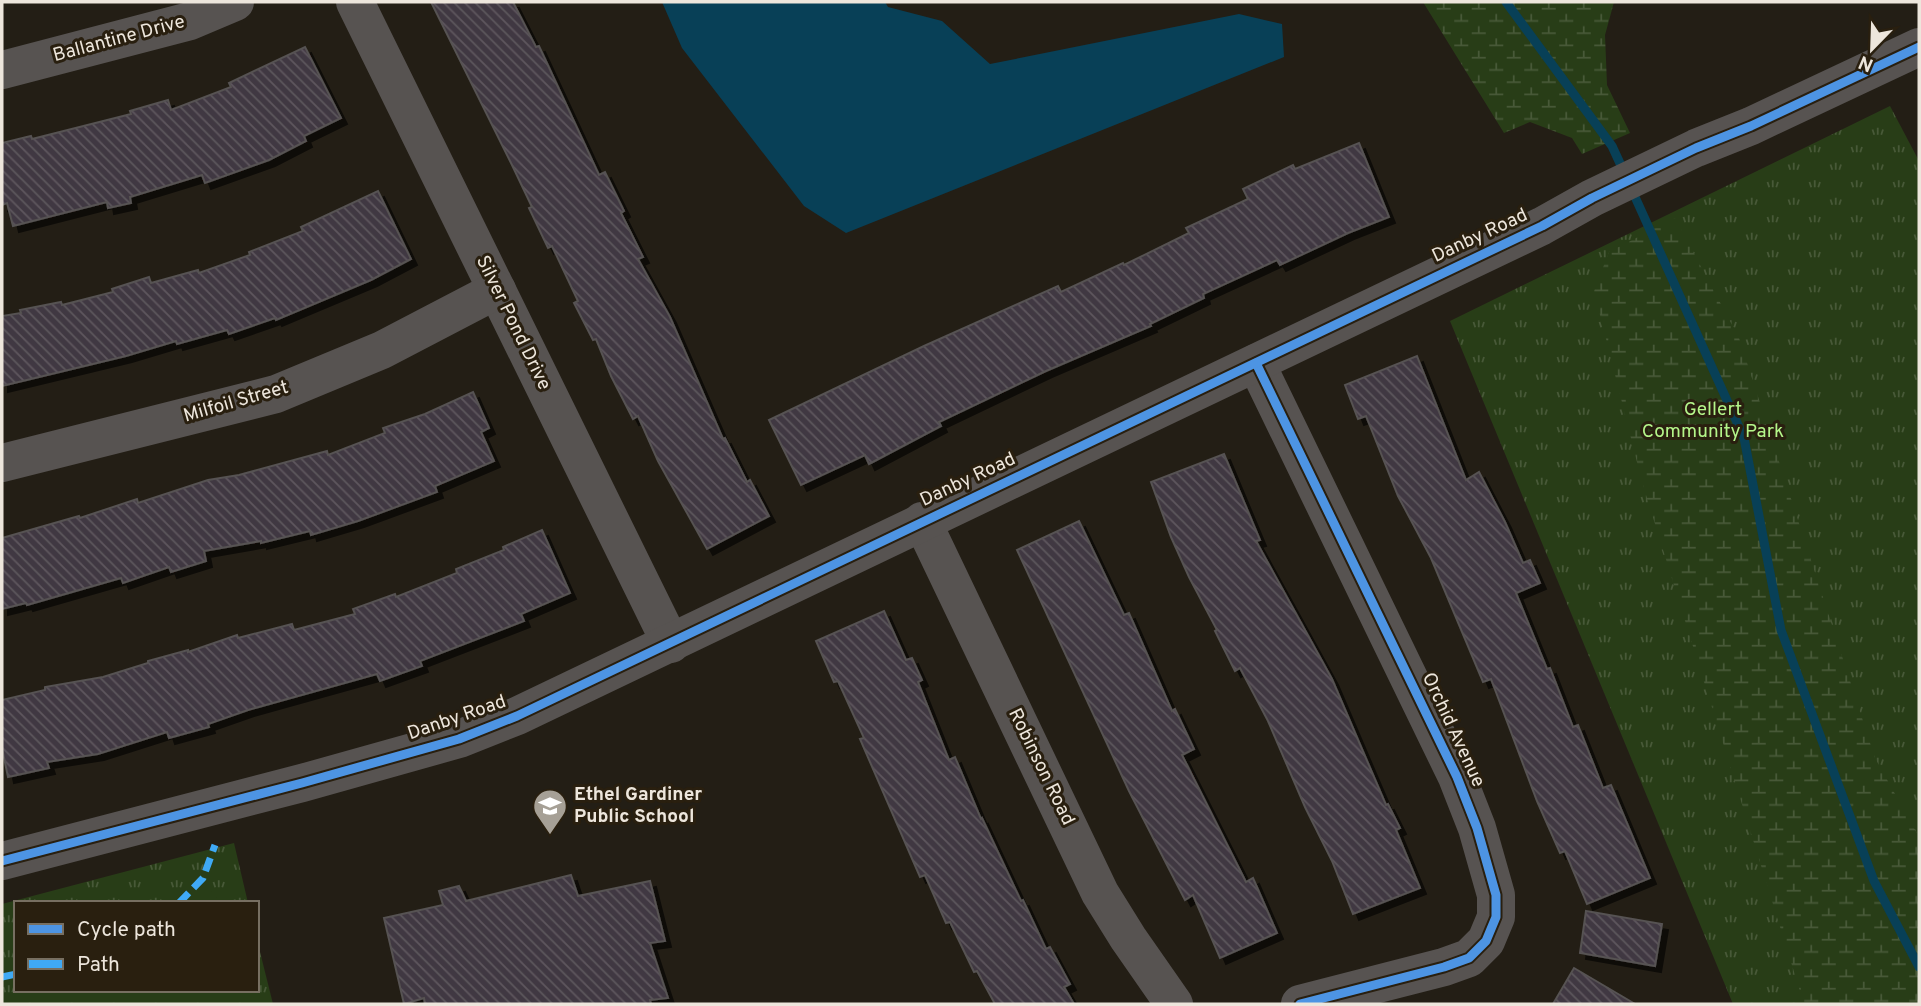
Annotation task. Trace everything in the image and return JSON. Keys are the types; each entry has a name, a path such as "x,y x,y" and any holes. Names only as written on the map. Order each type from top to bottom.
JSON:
{"street":[{"name":"Ballantine Drive","path":"2,70 190,21 234,2"},
{"name":"Silver Pond Drive","path":"355,2 671,644"},
{"name":"Danby Road","path":"2,861 459,739 517,716 1542,226 1592,198 1696,148 1751,126 1919,47"},
{"name":"Milfoil Street","path":"2,463 276,394 382,350 497,290"},
{"name":"Orchid Avenue","path":"1256,363 1457,777 1477,828 1496,895 1496,917 1486,942 1469,958 1444,967 1300,1004"},
{"name":"Robinson Road","path":"922,521 1100,893 1174,1004"}],"green space":[{"path":"1423,2 1614,2 1605,35 1607,85 1630,133 1582,154 1572,138 1530,122 1504,133"},
{"name":"Gellert Community Park","path":"1890,106 1919,161 1919,1004 1733,1004 1450,321"},
{"path":"1675,218 1739,338 1875,758 1919,837 1919,1004 1804,1004 1642,482 1594,291 1609,252"},
{"path":"234,843 248,901 14,901 14,992 259,992 259,948 273,1004 2,1004 2,904"},
{"path":"202,880 219,901 188,901"}],"water":[{"path":"662,2 885,2 888,7 942,21 990,64 1239,14 1282,24 1284,57 846,233 804,206 682,48"}],"building":[{"path":"431,2 513,2 536,47 539,46 599,175 605,172 624,211 621,213 643,257 638,259 670,317 723,439 725,438 747,482 750,480 769,516 707,549 658,461 638,416 633,419 596,339 593,340 574,303 578,301 552,246 548,248 529,208 532,207"},
{"path":"305,47 341,118 304,136 306,141 269,160 205,183 202,175 130,197 131,203 108,208 107,202 13,226 7,203 2,205 2,143 31,136 32,139 131,114 130,111 168,100 171,110 231,87 229,83"},
{"path":"1359,143 1389,217 1280,265 1277,260 1203,294 1204,298 1150,324 1151,326 1046,371 939,422 941,426 869,464 865,455 801,485 769,420 1058,286 1061,292 1123,263 1124,265 1189,233 1186,228 1248,199 1243,189 1293,165 1295,169"},
{"path":"378,191 411,259 371,280 276,320 275,318 229,334 227,330 177,344 176,341 2,386 2,316 113,292 112,289 149,277 151,283 198,270 199,273 250,255 249,252 303,231 301,227"},
{"path":"1417,356 1466,480 1479,472 1523,563 1530,560 1540,583 1516,593 1573,727 1578,725 1603,788 1611,785 1650,878 1587,904 1565,851 1560,853 1537,801 1491,679 1483,682 1431,558 1398,496 1366,416 1358,419 1345,385"},
{"path":"473,392 489,428 481,432 494,461 435,486 437,492 311,535 310,531 261,543 204,551 206,561 171,572 169,567 123,583 121,578 27,605 26,603 2,609 2,538 79,516 80,518 137,499 138,503 208,480 239,475 327,451 328,455 385,433 383,428 425,414"},
{"path":"1224,454 1260,540 1256,541 1332,679 1386,805 1388,804 1400,828 1396,830 1420,888 1353,914 1332,861 1305,807 1268,721 1240,668 1235,671 1189,577 1151,482"},
{"path":"1079,521 1124,615 1129,613 1172,711 1175,709 1194,749 1182,755 1246,882 1253,878 1277,933 1220,958 1193,895 1185,900 1129,791 1017,550"},
{"path":"542,530 570,593 521,614 524,621 420,661 422,666 380,681 377,674 248,710 208,724 209,727 169,738 167,732 98,754 47,762 49,768 8,777 2,748 2,700 45,690 45,687 103,677 237,635 238,638 292,624 294,630 355,614 353,609 395,594 396,597 457,573 456,569 504,550 503,547"},
{"path":"884,611 906,660 912,658 922,680 918,682 949,760 955,757 981,819 1021,901 1023,900 1046,949 1050,947 1070,984 1064,987 1074,1004 995,1004 977,971 974,972 950,922 946,923 925,875 920,877 860,739 864,738 816,641"},
{"path":"571,875 578,896 650,881 665,941 650,943 668,998 650,1000 651,1004 425,1004 424,998 404,1004 384,918 443,905 439,891 459,886 466,901"},
{"path":"1586,911 1662,924 1655,966 1580,953"},
{"path":"1574,968 1635,1004 1553,1004"}],"waterway":[{"path":"1506,2 1612,146 1624,172"},
{"path":"1631,188 1744,438 1781,630 1874,881 1919,967"}],"marked path":[{"path":"181,901 203,878 215,845"},
{"path":"2,977 14,974"}],"cycle path":[{"path":"2,861 459,739 517,716 1542,226 1592,198 1696,148 1751,126 1919,47"},
{"path":"1256,363 1457,777 1477,828 1496,895 1496,917 1486,941 1469,958 1444,967 1300,1004"}],"place":[{"name":"Ethel Gardiner Public School","path":"550,836"}]}
